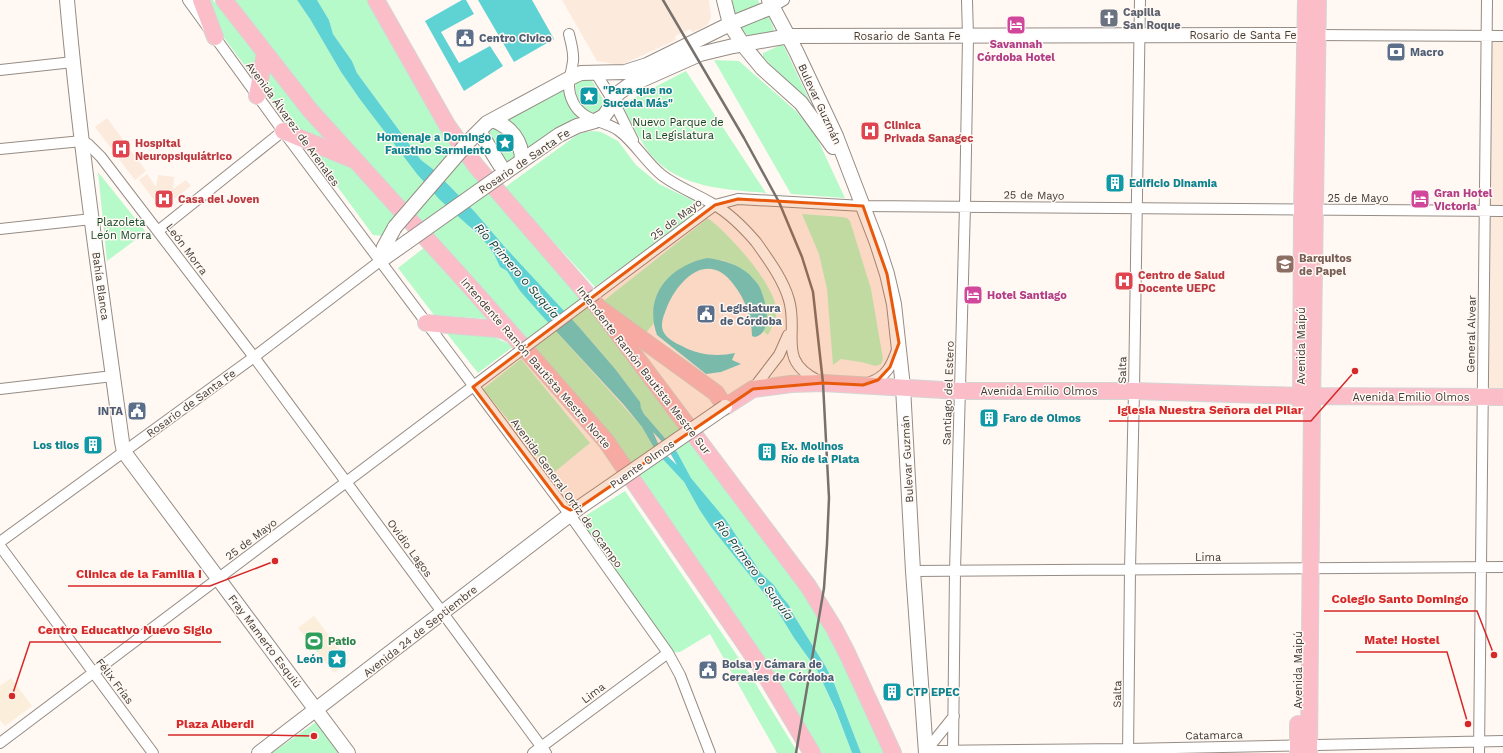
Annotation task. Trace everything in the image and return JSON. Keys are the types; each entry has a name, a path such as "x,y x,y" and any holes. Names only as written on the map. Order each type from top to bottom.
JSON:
{"main road":[{"path":"201,0 215,37"},
{"name":"Intendente Ramón Bautista Mestre Norte","path":"224,0 310,110 359,162 606,441 760,666 812,753"},
{"name":"Intendente Ramón Bautista Mestre Sur","path":"376,0 447,125 476,166 598,301 808,586 834,628 847,653 893,753"},
{"path":"1306,0 1311,35"},
{"path":"1311,35 1318,0"},
{"name":"Avenida Maipú","path":"1303,749 1311,35"},
{"path":"258,96 266,53"},
{"path":"283,131 359,162"},
{"path":"598,301 716,393 724,407"},
{"path":"426,323 497,329 505,331 515,337"},
{"name":"Avenida Emilio Olmos","path":"724,407 753,390 791,384 823,383 960,391 1134,391 1307,396 1503,397"}],"street":[{"name":"Bahía Blanca","path":"67,0 82,141 124,452"},
{"name":"Avenida Álvarez de Arenales","path":"188,0 380,261"},
{"path":"704,38 716,28 720,22 723,9 723,0"},
{"name":"Bulevar Guzmán","path":"723,0 730,24 743,45 762,68 809,112 849,173"},
{"name":"Santiago del Estero","path":"953,751 955,571 965,206 968,37 967,0"},
{"name":"Salta","path":"1128,751 1140,0"},
{"name":"General Alvear","path":"1479,753 1487,0"},
{"path":"380,261 384,246 394,227 474,136 493,120 581,74 595,72 625,72 647,65 775,2"},
{"name":"Bulevar Guzmán","path":"775,2 789,36 836,136 887,274 894,304 903,388 913,571 926,752"},
{"path":"569,34 573,55 569,80 570,94 574,105 584,116 617,129 661,174 671,182 715,205 745,230 764,254 785,290 789,300 792,320 790,346 795,361 809,376 823,383"},
{"name":"Rosario de Santa Fe","path":"0,542 254,357 380,261 502,174 559,135 577,126 596,121 604,116 614,102 617,94 628,86 700,54 718,49 789,36 1503,36"},
{"path":"0,70 73,62"},
{"path":"595,72 614,102 638,151"},
{"path":"493,120 507,127 514,134 521,150 522,161"},
{"path":"158,231 283,131"},
{"path":"474,136 502,174"},
{"path":"0,149 82,141"},
{"name":"León Morra","path":"82,141 88,144 104,161 254,357"},
{"name":"25 de Mayo","path":"0,743 516,354 598,301 715,205 738,199 863,206 1503,211"},
{"path":"0,229 92,219"},
{"name":"Avenida General Ortiz de Ocampo","path":"380,261 473,387 571,509 576,516 579,528 668,653 680,675 710,753"},
{"path":"753,390 782,350 788,336 792,320"},
{"path":"863,385 878,380 887,371 899,343"},
{"name":"Ovidio Lagos","path":"254,357 544,750"},
{"path":"0,389 113,376"},
{"name":"Puente Olmos","path":"571,509 724,407"},
{"name":"Fray Mamerto Esquiú","path":"124,452 348,753"},
{"name":"Avenida 24 de Septiembre","path":"259,753 443,613 571,509"},
{"name":"Félix Frías","path":"0,546 153,753"},
{"name":"Lima","path":"913,571 1503,567"},
{"name":"Lima","path":"533,753 544,750 668,653"},
{"path":"926,752 954,716"},
{"name":"Catamarca","path":"926,752 1303,749 1503,741"}],"highlighted area":[{"path":"738,199 863,206 887,274 899,343 890,367 878,380 863,385 823,383 753,389 580,507 570,510 563,506 473,387 715,205"}],"shaded area":[{"path":"562,0 709,0 711,17 708,24 702,28 692,32 690,29 675,36 676,40 621,65 597,61"},
{"path":"1487,36 1503,36 1503,397 1483,397"},
{"name":"Hospital Neuropsiquiátrico","path":"107,118 146,171 135,180 95,127"},
{"name":"Casa del Joven","path":"147,174 156,187 158,175 174,177 173,189 186,180 191,186 161,209 139,180"},
{"path":"314,616 349,662 334,673 298,628"},
{"path":"11,678 32,706 5,726 0,720 0,686"}],"green space":[{"path":"210,0 213,0 332,142 290,127 219,31"},
{"path":"224,0 297,0 341,72 359,98 471,229 482,238 494,254 500,267 507,271 520,291 642,427 657,453 684,482 711,527 775,607 794,638 817,670 852,753 812,753 619,459"},
{"path":"317,0 376,0 447,125 808,586 893,753 861,753 834,683 789,605 774,585 761,573 726,520 691,478 677,452 644,414 636,397 616,370 475,212 433,169 421,160 357,73 352,61 333,34 329,20"},
{"path":"729,0 758,0 761,7 734,16"},
{"path":"768,14 774,29 773,33 757,38 742,33 739,25"},
{"path":"783,44 813,108 763,57 763,53"},
{"path":"714,60 739,61 797,112 816,136 845,198 791,194"},
{"name":"Nuevo Parque de la Legislatura","path":"686,71 766,193 732,190 699,184 684,179 669,171 656,161 645,147 622,104"},
{"path":"577,79 591,79 604,101 605,104 603,109 594,114 585,108 579,100 575,90"},
{"path":"564,89 569,104 580,117 527,153 527,148 521,134 514,126 505,121"},
{"path":"501,128 518,153 511,164 503,162 488,135 492,129"},
{"path":"594,131 601,132 618,141 636,165 659,184 692,200 696,209 691,217 595,287 504,188 577,135"},
{"path":"309,148 348,158 399,217 383,236 373,235"},
{"name":"Plazoleta León Morra","path":"98,172 146,232 107,261"},
{"path":"802,214 842,217 847,218 850,221 871,289 883,359 881,364 876,366 841,359 833,365 827,289 819,254"},
{"path":"707,219 718,226 740,249 762,277 770,291 775,304 776,315 768,335 764,332 766,307 759,287 744,272 734,265 722,260 680,277 662,287 657,295 655,304 654,323 644,335 601,303"},
{"path":"425,247 489,319 434,315 398,268"},
{"path":"445,331 489,335 514,346 478,373"},
{"path":"521,359 590,443 552,474 483,389"},
{"path":"625,491 749,673 798,753 777,753 710,634 680,652 668,653 577,521"},
{"name":"Patio","path":"313,633 324,647 317,652 306,638"},
{"path":"319,720 344,753 272,753"}],"water":[{"name":"Río Primero o Suquía","path":"297,0 317,0 329,20 333,34 352,61 357,73 421,160 433,169 475,212 616,370 640,402 644,414 677,452 691,478 726,520 761,573 774,585 789,605 834,683 861,753 852,753 836,711 817,670 794,638 775,607 711,527 684,482 657,453 642,427 624,405 520,291 507,271 500,267 494,254 482,238 439,199 417,174 341,72","holes":["653,432 666,446 677,465 661,450"]},
{"path":"462,0 466,0 474,14 441,32 459,63 490,46 503,66 464,91 425,21"},
{"path":"478,0 532,0 554,39 514,62"},
{"path":"707,258 730,263 750,275 760,288 766,308 767,323 761,334 755,337 752,336 751,322 745,303 738,290 724,275 715,270 705,269 696,272 687,278 672,296 667,307 662,322 664,334 674,342 688,349 701,353 721,355 735,353 732,360 741,364 721,372 706,374 657,335 654,321 654,308 662,285 671,276 681,268 693,262"}],"railway":[{"path":"663,0 744,138 779,202 802,257 813,292 823,383 829,498 824,588 796,753"}],"place":[{"name":"Capilla San Roque","path":"1109,18"},
{"name":"Savannah Córdoba Hotel","path":"1016,25"},
{"name":"Centro Civico","path":"465,38"},
{"name":"Macro","path":"1396,52"},
{"name":"\"Para que no Suceda Más\"","path":"589,96"},
{"name":"Clinica Privada Sanagec","path":"870,131"},
{"name":"Homenaje a Domingo Faustino Sarmiento","path":"505,143"},
{"name":"Hospital Neuropsiquiátrico","path":"121,149"},
{"name":"Edificio Dinamia","path":"1115,183"},
{"name":"Casa del Joven","path":"164,199"},
{"name":"Gran Hotel Victoria","path":"1420,199"},
{"name":"Barquitos de Papel","path":"1285,264"},
{"name":"Centro de Salud Docente UEPC","path":"1124,281"},
{"name":"Hotel Santiago","path":"973,295"},
{"name":"Legislatura de Córdoba","path":"706,314"},
{"name":"Iglesia Nuestra Señora del Pilar","path":"1355,371"},
{"name":"INTA","path":"137,411"},
{"name":"Faro de Olmos","path":"989,418"},
{"name":"Los tilos","path":"93,445"},
{"name":"Ex. Molinos Río de la Plata","path":"767,452"},
{"name":"Clinica de la Familia I","path":"275,561"},
{"name":"Patio","path":"314,641"},
{"name":"Colegio Santo Domingo","path":"1494,655"},
{"name":"León","path":"337,659"},
{"name":"Bolsa y Cámara de Cereales de Córdoba","path":"708,670"},
{"name":"CTP EPEC","path":"892,692"},
{"name":"Centro Educativo Nuevo Siglo","path":"12,696"},
{"name":"Mate! Hostel","path":"1468,724"},
{"name":"Plaza Alberdi","path":"314,736"}]}
